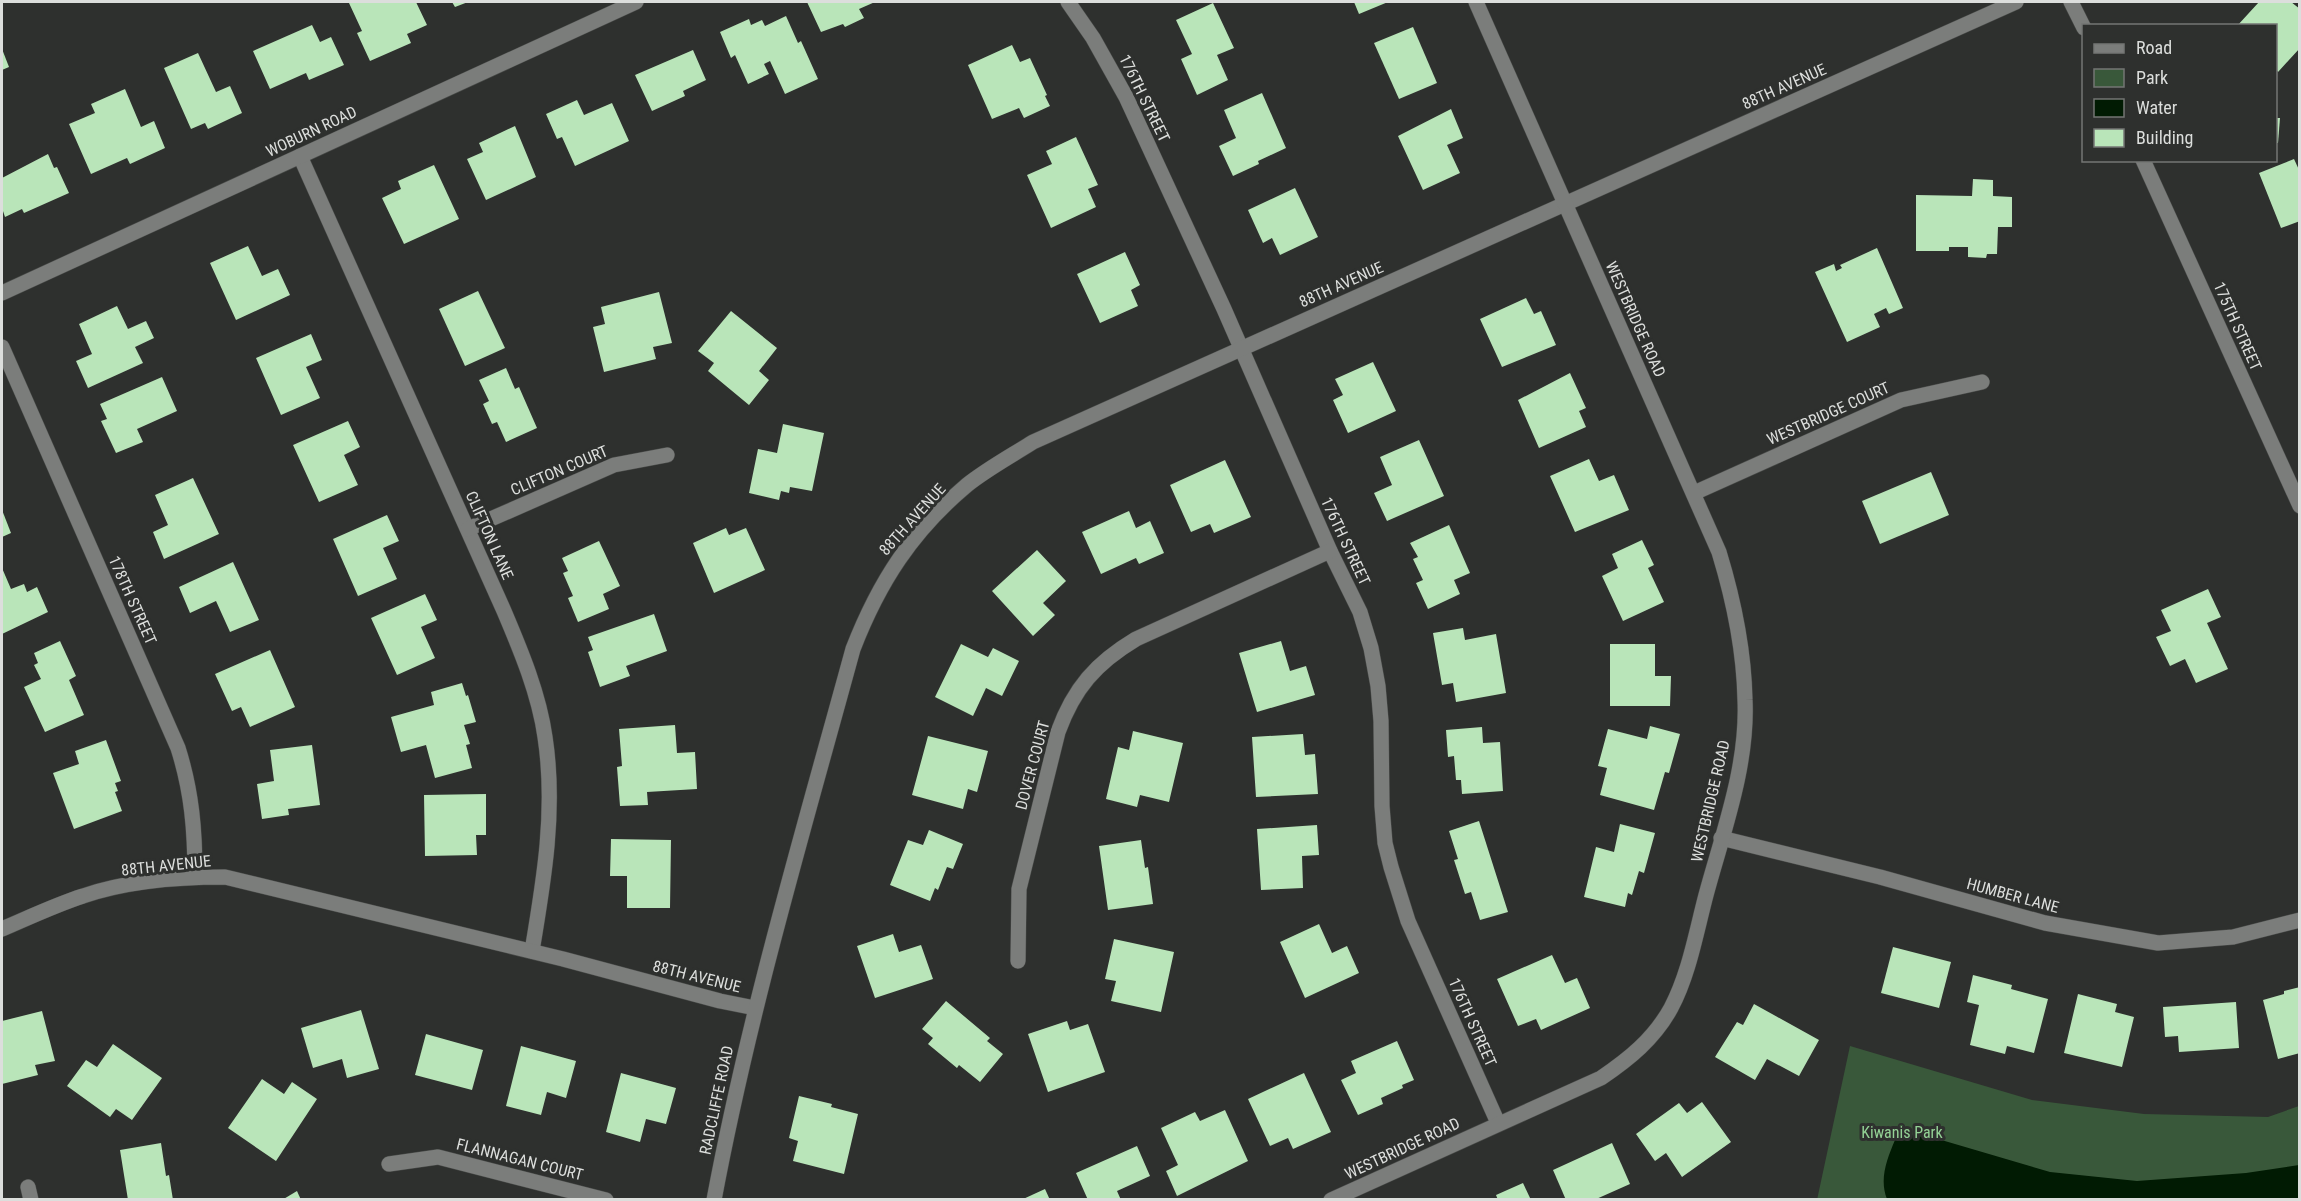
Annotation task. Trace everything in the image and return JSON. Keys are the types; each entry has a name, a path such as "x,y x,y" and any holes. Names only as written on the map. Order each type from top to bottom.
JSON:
{"street":[{"name":"WOBURN ROAD","path":"2,293 636,2"},
{"name":"176TH STREET","path":"1068,2 1099,48 1126,97 1360,612 1371,648 1381,721 1384,833 1397,890 1408,921 1498,1123"},
{"name":"WESTBRIDGE ROAD","path":"1331,1200 1601,1078 1626,1061 1653,1036 1671,1008 1683,980 1743,749 1746,702 1743,656 1737,617 1719,552 1476,2"},
{"name":"88TH AVENUE","path":"2,929 84,896 139,884 195,877 225,877 532,951 720,1002 754,1008 853,649 868,609 892,566 930,520 968,484 1033,442 2016,2"},
{"path":"2071,2 2082,24"},
{"name":"CLIFTON LANE","path":"300,156 520,650 545,737 549,819 547,856 532,951"},
{"name":"175TH STREET","path":"2144,162 2300,506"},
{"name":"178TH STREET","path":"2,347 178,748 190,790 195,838 195,877"},
{"name":"WESTBRIDGE COURT","path":"1694,493 1902,400 1982,382"},
{"name":"CLIFTON COURT","path":"468,529 614,465 667,455"},
{"name":"DOVER COURT","path":"1018,962 1019,889 1058,732 1065,712 1084,680 1108,657 1136,639 1330,550"},
{"name":"HUMBER LANE","path":"1721,838 1880,877 2045,923 2158,943 2233,937 2300,920"},
{"name":"RADCLIFFE ROAD","path":"714,1200 726,1132 754,1008"},
{"name":"FLANNAGAN COURT","path":"389,1164 438,1157 606,1200"}],"green space":[{"name":"Kiwanis Park","path":"1850,1046 2032,1100 2144,1114 2268,1117 2299,1106 2299,1199 1817,1200"}],"water":[{"path":"1910,1135 1938,1139 2050,1172 2137,1181 2246,1173 2299,1165 2299,1199 1887,1199 1884,1177 1889,1154 1895,1140"}],"building":[{"path":"416,2 427,25 407,34 411,43 370,61 357,33 362,31 349,3"},
{"path":"452,2 468,2 455,7"},
{"path":"807,2 875,2 859,9 864,18 845,27 843,24 821,32"},
{"path":"1354,2 1388,2 1359,14"},
{"path":"2259,2 2291,2 2300,9 2300,48 2278,72 2277,24 2239,24"},
{"path":"1213,3 1234,48 1217,55 1228,80 1197,95 1181,59 1192,54 1176,20"},
{"path":"786,16 798,43 801,41 818,79 785,94 770,61 764,64 769,74 748,84 735,55 731,58 720,32 749,19 751,25 762,20 765,26"},
{"path":"312,25 320,42 331,37 344,65 309,80 306,73 270,89 253,51"},
{"path":"1413,27 1437,83 1399,99 1374,43"},
{"path":"1012,45 1020,62 1030,58 1050,106 1024,118 1019,108 992,119 968,65"},
{"path":"2,49 9,67 2,70"},
{"path":"693,50 706,80 683,91 685,96 652,111 635,75"},
{"path":"198,53 216,92 230,86 242,113 208,129 205,123 191,129 164,68"},
{"path":"125,89 141,127 154,121 165,148 130,164 127,158 91,174 69,124 95,113 91,104"},
{"path":"1262,93 1286,148 1233,176 1219,146 1236,138 1224,110"},
{"path":"577,100 584,115 612,103 629,141 575,166 562,137 557,139 546,114"},
{"path":"1451,109 1463,138 1447,145 1460,173 1423,190 1398,136"},
{"path":"2277,118 2280,118 2278,143"},
{"path":"515,126 536,177 486,200 467,159 483,152 479,143"},
{"path":"1076,137 1098,185 1088,189 1096,207 1051,228 1027,175 1052,164 1046,151"},
{"path":"48,154 69,193 24,213 22,209 5,217 2,208 2,178"},
{"path":"2294,159 2300,172 2300,221 2281,228 2259,173"},
{"path":"434,165 459,219 404,244 382,198 401,189 398,181"},
{"path":"1973,179 1993,180 1993,196 2012,197 2012,227 1998,227 1997,254 1987,254 1986,258 1968,257 1968,247 1949,247 1949,251 1916,251 1916,195 1972,196"},
{"path":"1295,188 1318,237 1280,255 1272,238 1263,243 1248,210"},
{"path":"248,246 262,276 278,269 290,295 236,320 210,263"},
{"path":"1877,248 1903,308 1889,314 1886,308 1874,314 1880,327 1847,342 1815,272 1834,264 1836,271 1842,268 1840,265"},
{"path":"1125,252 1140,285 1131,290 1138,306 1100,323 1077,274"},
{"path":"478,291 505,348 465,366 439,309"},
{"path":"659,292 672,343 653,347 656,359 604,372 593,327 605,324 601,307"},
{"path":"1526,298 1534,314 1541,311 1556,345 1502,367 1480,319"},
{"path":"117,306 128,329 146,321 154,338 135,347 143,363 88,388 76,361 92,354 79,324"},
{"path":"731,311 777,348 759,371 769,380 749,405 708,371 714,363 698,351"},
{"path":"311,334 322,360 306,367 320,398 281,415 256,358"},
{"path":"1373,362 1396,411 1348,433 1333,400 1343,395 1335,379"},
{"path":"506,368 515,389 519,387 537,428 506,442 497,422 492,424 483,404 489,401 479,380"},
{"path":"1570,373 1586,408 1579,411 1586,427 1539,448 1518,400"},
{"path":"162,377 177,411 137,429 143,442 116,453 101,421 107,419 100,404"},
{"path":"348,421 360,447 344,455 358,485 319,502 293,445"},
{"path":"783,424 824,433 812,491 790,487 789,493 781,491 779,500 749,493 758,449 777,453"},
{"path":"1419,440 1444,496 1387,521 1374,493 1392,485 1380,457"},
{"path":"1589,459 1599,481 1614,475 1629,510 1575,532 1550,476"},
{"path":"1225,460 1251,517 1214,533 1210,524 1191,532 1170,485"},
{"path":"1931,472 1949,515 1880,544 1862,501"},
{"path":"193,478 219,534 164,559 153,532 168,525 155,495"},
{"path":"2,510 11,533 2,537"},
{"path":"1129,511 1136,528 1150,521 1164,553 1139,564 1136,558 1101,574 1082,532"},
{"path":"387,515 399,541 383,548 397,579 358,596 333,539"},
{"path":"1449,525 1470,573 1454,580 1460,594 1428,609 1416,583 1423,580 1413,559 1418,557 1410,543"},
{"path":"726,528 729,535 746,528 765,570 714,593 693,543"},
{"path":"1642,540 1654,565 1648,568 1664,602 1623,621 1602,576 1618,568 1612,554"},
{"path":"599,541 620,586 603,594 609,609 578,622 568,598 573,596 563,573 568,571 562,558"},
{"path":"1037,550 1066,581 1043,603 1055,615 1033,636 992,591"},
{"path":"233,562 259,620 230,632 216,601 190,613 179,587"},
{"path":"2,568 11,589 24,584 27,592 37,587 48,612 2,634"},
{"path":"2208,589 2221,617 2207,623 2228,669 2196,683 2185,659 2170,666 2156,637 2171,631 2161,610"},
{"path":"425,594 437,620 421,627 435,658 397,675 371,618"},
{"path":"654,614 667,651 626,666 630,676 600,687 588,652 593,650 588,637"},
{"path":"1463,628 1465,640 1496,634 1506,693 1456,702 1453,683 1442,685 1433,633"},
{"path":"60,641 76,676 69,680 84,715 45,732 24,687 41,679 34,665 38,663 34,653"},
{"path":"1281,641 1290,671 1306,666 1315,695 1257,712 1239,653"},
{"path":"961,644 988,657 993,648 1019,661 1002,696 986,688 973,716 935,697"},
{"path":"1610,644 1655,644 1655,676 1671,676 1670,706 1610,706"},
{"path":"270,650 295,707 250,727 241,707 232,711 215,674"},
{"path":"462,683 476,722 464,725 470,744 466,745 472,768 435,778 426,745 401,752 391,717 434,705 431,692"},
{"path":"675,725 677,753 695,752 697,789 647,792 648,805 620,806 617,767 622,766 619,729"},
{"path":"1650,726 1680,734 1669,773 1665,772 1654,810 1600,795 1607,768 1598,766 1608,729 1647,739"},
{"path":"1482,727 1483,743 1500,742 1503,791 1462,794 1461,780 1456,780 1454,756 1448,757 1446,730"},
{"path":"1133,731 1183,743 1169,802 1140,795 1137,807 1106,799 1118,747 1129,750"},
{"path":"1303,734 1305,755 1315,754 1318,794 1256,797 1252,737"},
{"path":"928,736 988,751 977,792 968,789 963,809 912,795"},
{"path":"106,740 121,781 115,783 118,791 115,792 122,811 74,829 53,773 79,764 75,751"},
{"path":"312,745 320,805 288,809 289,815 262,819 257,784 274,781 270,750"},
{"path":"486,794 486,835 476,835 477,855 425,856 424,795"},
{"path":"1479,821 1508,912 1480,920 1471,892 1465,894 1454,860 1458,859 1449,831"},
{"path":"1620,824 1655,833 1644,873 1639,871 1632,895 1628,893 1625,907 1584,897 1596,847 1614,852"},
{"path":"1317,825 1319,855 1302,856 1303,888 1261,890 1257,829"},
{"path":"929,830 963,844 953,869 947,867 938,890 935,888 930,901 890,885 908,840 923,845"},
{"path":"611,839 671,840 670,908 627,908 627,876 610,876"},
{"path":"1141,840 1145,868 1148,867 1153,904 1108,910 1099,846"},
{"path":"1319,924 1332,953 1347,946 1359,973 1305,998 1280,942"},
{"path":"893,934 899,952 921,945 933,979 875,998 857,946"},
{"path":"1114,939 1174,952 1161,1012 1111,1001 1116,981 1105,979"},
{"path":"1893,947 1951,962 1939,1008 1881,993"},
{"path":"1552,955 1565,983 1577,978 1590,1008 1541,1030 1536,1019 1518,1026 1497,979"},
{"path":"1973,975 2012,985 2011,989 2048,999 2034,1053 2007,1046 2005,1054 1970,1045 1979,1005 1967,1002"},
{"path":"2300,987 2300,1053 2278,1059 2263,1000"},
{"path":"2078,994 2117,1004 2115,1012 2134,1017 2122,1067 2064,1053"},
{"path":"946,1001 990,1038 987,1041 1003,1054 980,1082 959,1065 957,1068 928,1044 933,1038 922,1029"},
{"path":"2236,1002 2239,1048 2179,1052 2178,1036 2165,1037 2163,1007"},
{"path":"1754,1004 1819,1040 1799,1076 1767,1059 1755,1080 1715,1057 1737,1022 1743,1025"},
{"path":"361,1010 379,1069 347,1078 342,1059 313,1068 301,1028"},
{"path":"42,1011 55,1061 35,1065 38,1075 2,1084 2,1021"},
{"path":"1067,1021 1070,1030 1088,1024 1105,1072 1048,1092 1028,1034"},
{"path":"426,1034 483,1050 472,1090 415,1075"},
{"path":"1397,1041 1414,1080 1381,1098 1383,1104 1358,1115 1341,1080 1356,1073 1351,1061"},
{"path":"113,1044 162,1078 132,1120 116,1109 110,1117 67,1086 86,1060 97,1067"},
{"path":"521,1046 576,1061 566,1098 547,1092 541,1115 506,1106"},
{"path":"621,1073 676,1088 666,1124 646,1119 640,1142 606,1132"},
{"path":"1304,1073 1331,1132 1293,1149 1288,1138 1270,1146 1248,1099"},
{"path":"262,1079 284,1094 292,1082 317,1099 276,1161 228,1128"},
{"path":"799,1096 832,1104 831,1107 858,1114 844,1174 793,1161 798,1141 789,1138"},
{"path":"1702,1102 1731,1142 1682,1177 1666,1153 1655,1161 1636,1134 1679,1103 1687,1113"},
{"path":"1225,1110 1248,1161 1177,1196 1166,1171 1178,1165 1161,1128 1195,1112 1200,1121"},
{"path":"161,1143 166,1176 169,1175 173,1200 128,1200 120,1150"},
{"path":"1612,1143 1630,1184 1594,1200 1566,1200 1553,1170"},
{"path":"1137,1146 1150,1176 1117,1191 1121,1200 1088,1200 1076,1173"},
{"path":"1523,1183 1531,1200 1498,1200 1496,1195"},
{"path":"1045,1189 1050,1200 1021,1200"},
{"path":"297,1191 301,1200 282,1200"}]}
